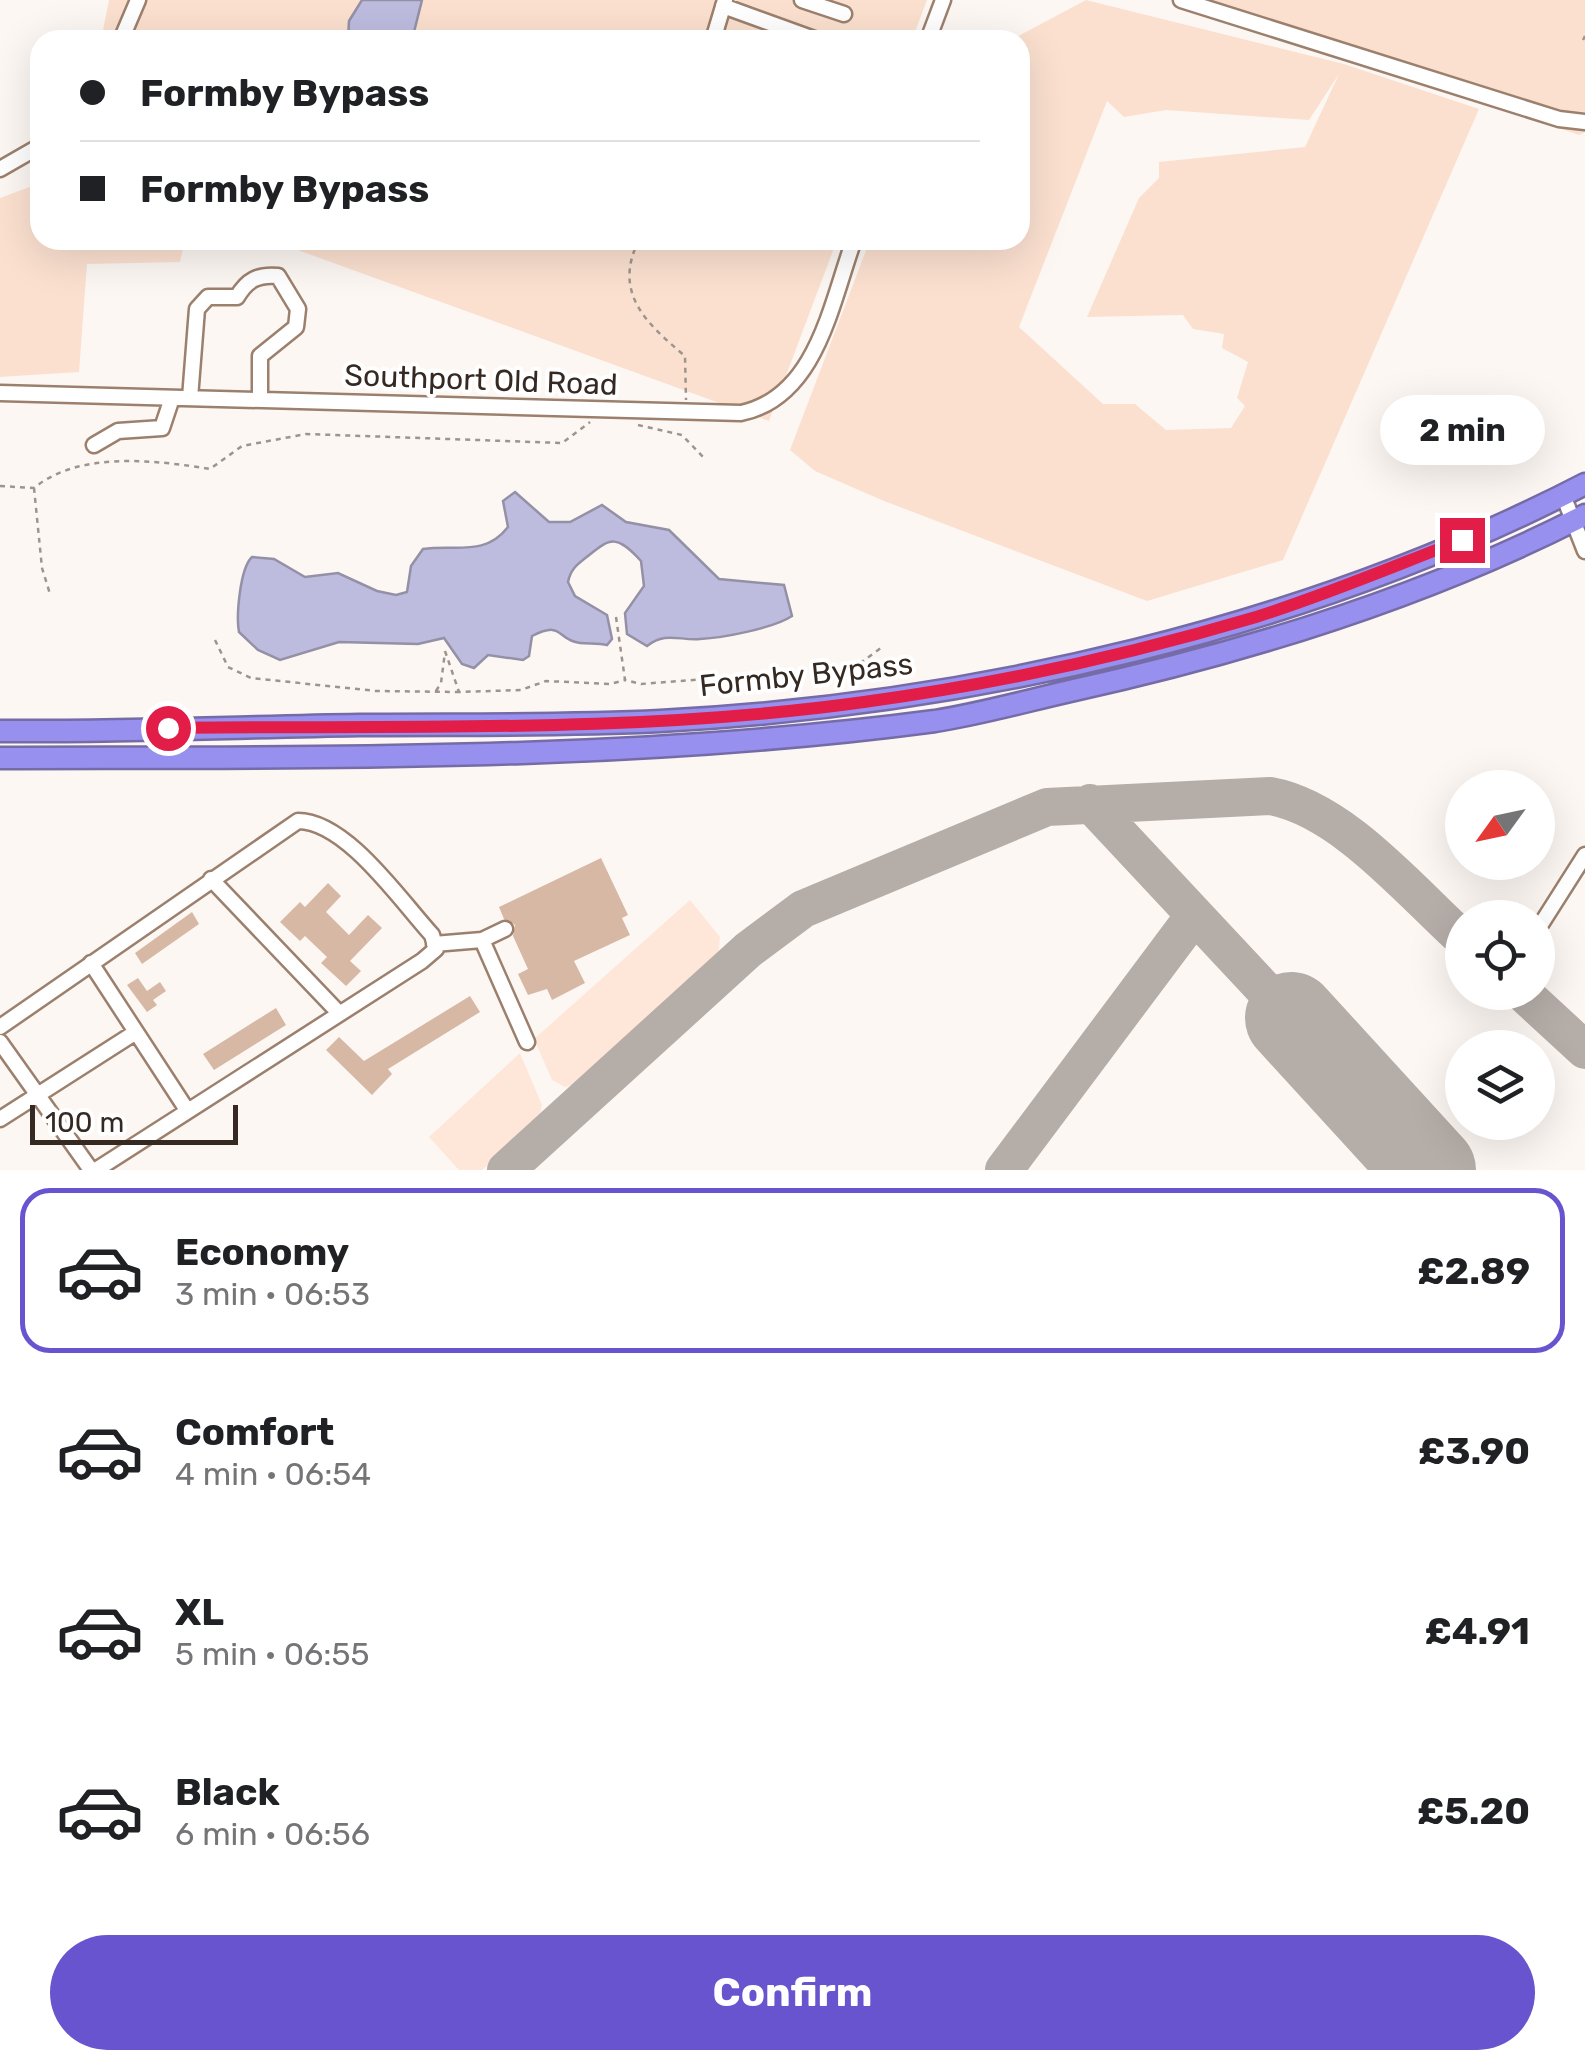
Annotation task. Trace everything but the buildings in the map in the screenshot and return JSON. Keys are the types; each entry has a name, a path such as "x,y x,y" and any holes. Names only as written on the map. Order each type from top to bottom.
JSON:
{"highway":[{"name":"Formby Bypass","path":"0,730 660,721 862,703 1058,669 1260,616 1462,540 1585,484"},
{"name":"Formby Bypass","path":"0,758 436,757 700,745 938,720 1164,670 1256,645 1420,587 1579,518"}],"street":[{"path":"125,30 138,0"},
{"path":"802,0 844,14"},
{"path":"932,30 942,0"},
{"path":"1181,0 1559,119 1585,122"},
{"path":"717,30 724,3 793,30"},
{"path":"0,169 30,152"},
{"name":"Southport Old Road","path":"0,392 684,414 754,410 788,390 816,347 850,250"},
{"path":"190,398 197,309 208,297 237,297 246,282 265,274 278,276 298,309 296,327 260,356 260,400"},
{"path":"94,446 118,431 162,428 172,398"},
{"path":"1563,495 1579,518 1585,551"},
{"path":"0,1028 285,826 313,821 344,840 432,935 436,949 422,962 94,1170 0,1042"},
{"path":"1555,903 1585,855"},
{"path":"212,878 338,1012"},
{"path":"434,944 482,940 505,929"},
{"path":"482,940 527,1042"},
{"path":"92,963 187,1110"},
{"path":"0,1119 39,1098 136,1032"}],"path":[{"path":"634,250 630,257 633,297 654,333 685,356 684,414 678,434"},
{"path":"0,486 34,488 63,469 95,461 210,469 242,446 266,439 342,432 368,439 562,443 592,421"},
{"path":"624,424 678,434 705,459"},
{"path":"34,488 42,568 50,594"},
{"path":"616,617 625,680"},
{"path":"215,640 228,667 251,678 376,691 459,692 521,690 546,681 610,684 625,680 662,685 793,675 850,666 881,648"},
{"path":"436,690 441,683 445,651 459,692"}],"shaded area":[{"path":"109,0 927,0 916,30 103,30"},
{"path":"1086,0 1344,64 1479,109 1283,560 1147,601 884,501 815,471 790,450 866,250 1030,250 1030,30","holes":["1339,74 1305,147 1159,162 1159,178 1139,198 1087,317 1183,315 1193,329 1224,334 1222,348 1248,362 1237,398 1245,406 1231,428 1166,430 1135,404 1103,404 1019,327 1107,101 1124,117 1166,110 1309,120"]},
{"path":"1190,0 1585,0 1585,132 1579,135"},
{"path":"30,187 30,250 183,250 180,262 87,264 79,372 0,377 0,198"},
{"path":"298,250 833,250 769,421"},
{"path":"690,900 720,937 718,956 579,1083 565,1087 552,1080 534,1039"},
{"path":"520,1053 542,1105 539,1119 482,1170 459,1170 429,1137"}],"water":[{"path":"362,0 422,0 414,30 349,30 349,21"},
{"path":"515,492 549,522 570,522 602,505 626,522 669,530 719,579 784,585 792,616 734,634 667,638 647,646 627,634 625,613 644,586 641,561 620,543 609,542 578,564 568,582 575,596 607,615 612,639 607,645 572,641 550,630 532,636 529,656 523,660 488,655 474,668 462,664 444,638 418,644 339,642 280,660 258,650 239,632 242,581 252,557 274,559 305,577 338,573 396,595 407,592 411,566 423,549 479,546 499,536 508,527 503,501"}],"taxiway":[{"path":"506,1170 748,950 803,909 1047,807 1270,796 1297,804 1348,834 1445,922"},
{"path":"1090,803 1291,1018"},
{"path":"1004,1170 1194,916"},
{"path":"1542,1010 1585,1050"}],"runway":[{"path":"1291,1018 1430,1170"}],"route":[{"path":"168,728 660,721 862,703 1058,669 1182,638 1260,616 1462,540"}]}
